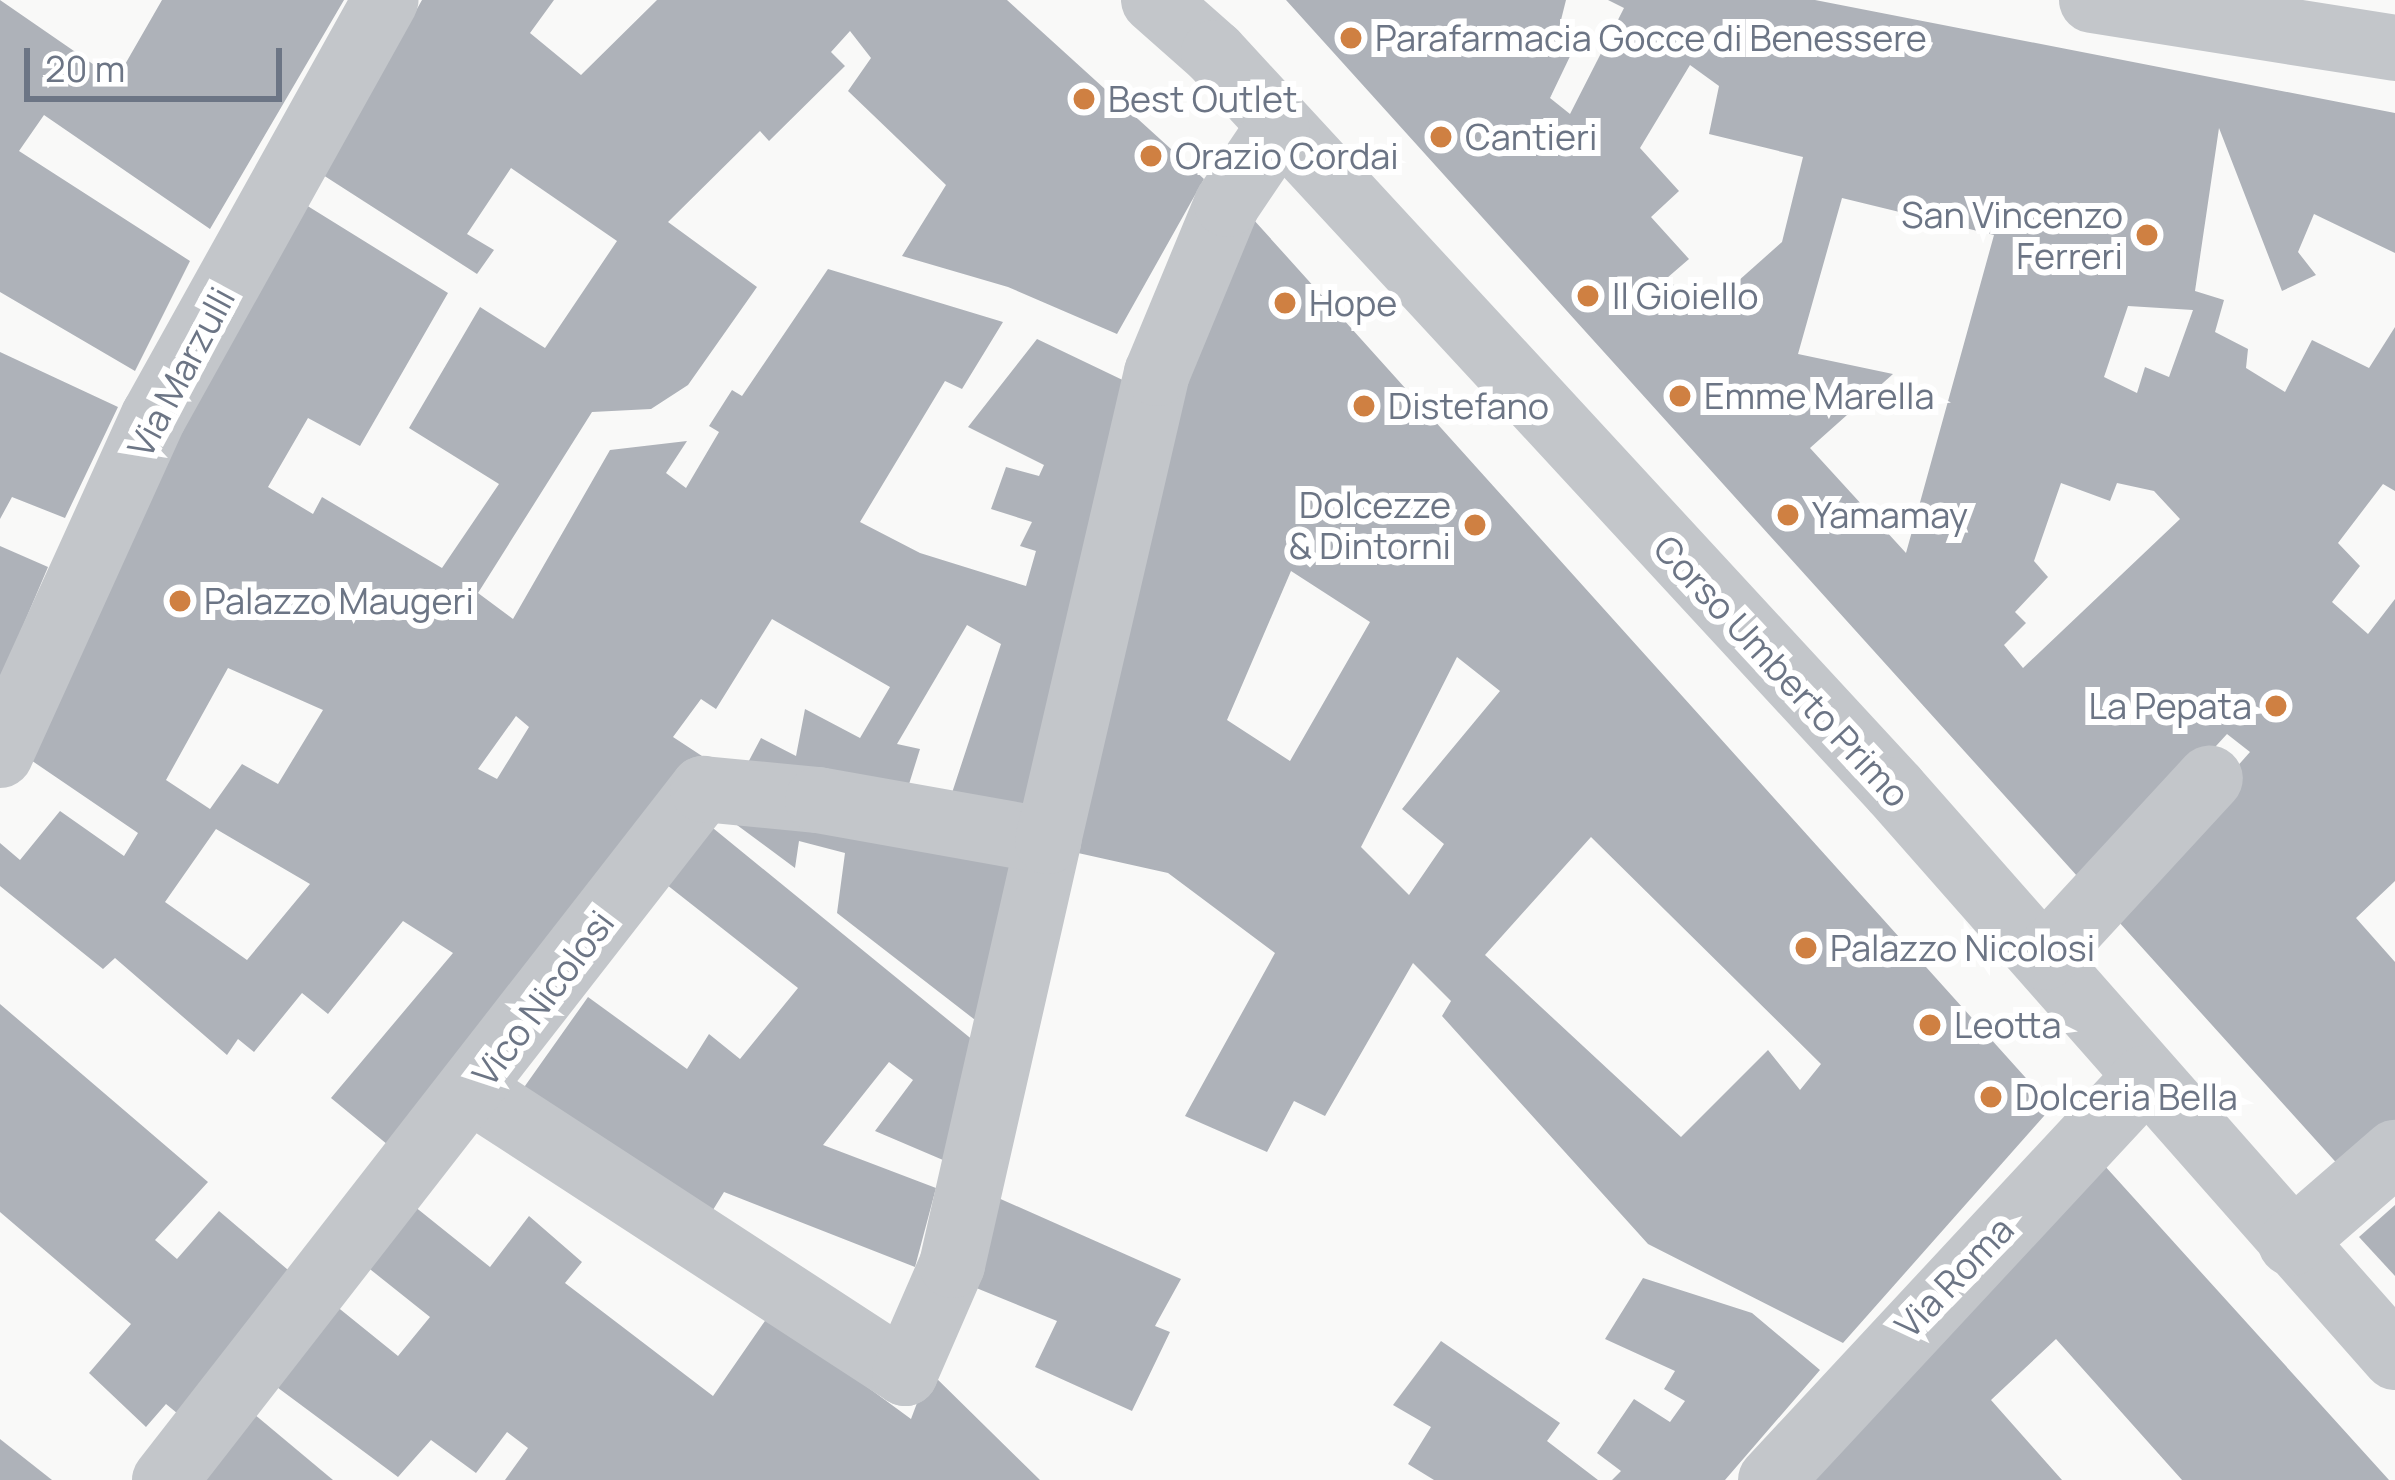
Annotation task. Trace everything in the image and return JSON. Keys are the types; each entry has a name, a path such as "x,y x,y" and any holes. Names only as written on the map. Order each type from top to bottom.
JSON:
{"street":[{"name":"Via Marzulli","path":"0,755 154,416 386,0"},
{"name":"Corso Umberto Primo","path":"1154,0 1214,52 1277,130 2045,957 2144,1079 2395,1357"},
{"path":"2092,0 2174,9 2395,48"},
{"path":"472,1091 904,1373 952,1265 1157,373 1227,204 1277,130"},
{"path":"2045,957 2210,778"},
{"name":"Vico Nicolosi","path":"165,1480 703,789 818,800 1048,841"},
{"name":"Via Roma","path":"1771,1480 2144,1079"},
{"path":"2291,1243 2395,1154"}],"building":[{"path":"0,0 116,80 162,0 344,0 210,229 44,115 19,151 190,261 135,371 0,292"},
{"path":"422,0 554,0 530,33 581,75 657,0 1007,0 1204,179 1117,334 1008,287 902,256 946,185 848,91 871,58 850,31 831,52 845,66 769,141 760,131 668,222 757,287 688,385 651,409 592,412 478,593 513,619 610,450 687,441 666,473 686,488 719,432 709,426 732,390 742,396 828,269 1003,322 962,389 945,381 860,522 920,553 1026,586 1036,551 1020,546 1032,522 991,509 1006,467 1039,476 1044,465 968,427 1037,339 1131,384 1032,819 948,805 1001,644 967,625 897,744 920,749 905,797 743,772 761,738 796,756 805,709 860,738 890,687 772,619 716,709 701,699 673,737 702,756 399,1154 331,1098 453,953 403,921 328,1014 302,993 254,1052 238,1039 227,1055 115,958 103,969 0,886 0,843 20,860 60,811 124,856 138,833 22,754 177,439 306,205 448,293 360,446 308,418 268,487 313,514 322,497 442,568 499,484 409,428 480,307 545,348 617,241 511,168 467,234 494,250 477,274 323,175","holes":["228,668 323,710 278,784 242,764 210,809 166,780","516,716 529,727 497,779 478,769","216,829 310,884 247,960 165,902"]},
{"path":"1286,0 1566,0 1556,40 1574,48 1550,98 1570,114 1624,8 1608,0 1815,0 2395,113 2395,253 2314,214 2298,252 2316,275 2282,291 2219,128 2195,291 2224,300 2215,332 2248,349 2246,368 2285,392 2312,340 2369,368 2395,327 2395,491 2383,484 2338,543 2360,566 2332,602 2368,634 2395,599 2395,881 2356,918 2395,962 2395,1123 2342,1169 2109,911 2250,752 2227,734 2087,887","holes":["1690,65 1719,86 1709,134 1803,157 1782,242 1701,314 1667,278 1689,259 1651,217 1679,191 1640,148","1842,198 1994,235 1906,553 1810,448 1893,374 1798,354","2128,306 2193,310 2169,377 2145,367 2137,393 2104,377","2061,483 2110,501 2117,483 2154,491 2180,519 2023,668 2004,645 2026,623 2015,612 2048,577 2034,561"]},
{"path":"1253,219 2052,1107 1843,1343 1648,1244 1442,1016 1451,1001 1413,963 1325,1116 1294,1101 1267,1152 1185,1116 1275,953 1168,873 1069,851 1189,346","holes":["1291,571 1370,622 1290,761 1227,720","1457,657 1500,691 1402,809 1444,844 1409,895 1361,847","1591,837 1821,1064 1800,1090 1768,1050 1681,1137 1485,955"]},
{"path":"0,352 118,407 65,518 12,497 0,519"},
{"path":"0,546 48,567 0,680"},
{"path":"718,811 1022,857 979,1023 837,913 845,853 799,841 795,868"},
{"path":"708,824 974,1041 943,1160 875,1131 913,1080 889,1062 823,1145 936,1188 915,1267 724,1192 708,1218 520,1093 588,997 687,1069 709,1034 740,1059 798,988 662,881"},
{"path":"0,1004 208,1182 155,1240 177,1259 219,1211 301,1281 189,1423 166,1404 146,1427 89,1373 131,1324 0,1212"},
{"path":"2104,1165 2389,1480 2182,1480 2056,1339 1991,1400 2062,1480 1813,1480"},
{"path":"987,1193 1181,1279 1155,1326 1170,1332 1132,1411 1035,1367 1057,1321 964,1283"},
{"path":"404,1198 490,1267 529,1216 582,1262 565,1283 713,1396 769,1315 911,1419 929,1371 1040,1480 505,1480 528,1448 507,1432 476,1473 431,1440 398,1477 262,1376 325,1297 398,1356 430,1317 356,1258"},
{"path":"2395,1205 2395,1276 2359,1237"},
{"path":"1643,1278 1752,1313 1820,1370 1725,1480 1612,1480 1621,1471 1597,1453 1634,1399 1670,1422 1685,1401 1664,1389 1675,1371 1605,1339"},
{"path":"1441,1341 1560,1423 1547,1441 1598,1480 1434,1480 1408,1464 1431,1427 1393,1405"},
{"path":"241,1403 333,1480 180,1480"},
{"path":"0,1439 52,1480 0,1480"}],"place":[{"name":"Parafarmacia Gocce di Benessere","path":"1351,38"},
{"name":"Best Outlet","path":"1084,99"},
{"name":"Cantieri","path":"1441,137"},
{"name":"Orazio Cordai","path":"1151,156"},
{"name":"San Vincenzo Ferreri","path":"2147,235"},
{"name":"Il Gioiello","path":"1588,296"},
{"name":"Hope","path":"1285,303"},
{"name":"Emme Marella","path":"1680,396"},
{"name":"Distefano","path":"1364,406"},
{"name":"Yamamay","path":"1788,515"},
{"name":"Dolcezze & Dintorni","path":"1475,525"},
{"name":"Palazzo Maugeri","path":"180,601"},
{"name":"La Pepata","path":"2276,706"},
{"name":"Palazzo Nicolosi","path":"1806,948"},
{"name":"Leotta","path":"1930,1025"},
{"name":"Dolceria Bella","path":"1991,1097"}]}
